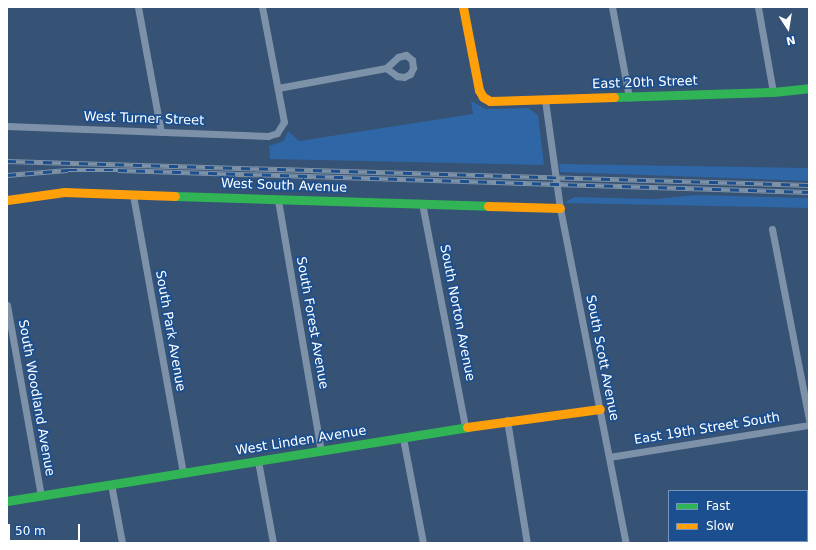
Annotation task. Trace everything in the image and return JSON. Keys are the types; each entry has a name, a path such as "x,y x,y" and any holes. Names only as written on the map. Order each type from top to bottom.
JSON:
{"street":[{"path":"138,7 161,132"},
{"path":"262,7 278,88 386,68"},
{"name":"East 20th Street","path":"463,7 479,90 483,96 490,101 773,92 809,88"},
{"path":"612,7 629,97"},
{"path":"758,7 773,92"},
{"name":"West Turner Street","path":"7,126 268,136 279,131 284,122 278,88"},
{"name":"South Scott Avenue","path":"545,100 560,208 626,543"},
{"name":"West South Avenue","path":"7,200 64,192 560,208"},
{"name":"South Park Avenue","path":"133,195 183,472"},
{"name":"South Forest Avenue","path":"278,200 322,451"},
{"name":"South Norton Avenue","path":"422,203 465,427"},
{"path":"772,229 809,420"},
{"name":"South Woodland Avenue","path":"7,305 40,495"},
{"name":"West Linden Avenue","path":"7,501 507,420 600,409"},
{"path":"507,420 528,543"},
{"name":"East 19th Street South","path":"609,457 809,425"},
{"path":"403,438 423,543"},
{"path":"258,461 273,543"},
{"path":"111,484 122,543"}],"shaded area":[{"path":"471,101 486,109 528,108 538,115 544,165 270,159 269,146 284,141 288,131 299,141 473,114"},
{"path":"559,164 809,168 809,181 560,172"},
{"path":"697,195 809,198 809,208 564,203 574,197 655,199"}],"railway":[{"path":"7,161 809,185"},
{"path":"7,175 68,170 118,170 809,192"}],"traffic: fast":[{"path":"614,97 773,92 809,88"},
{"path":"175,196 488,206"},
{"path":"7,501 467,427"}],"traffic: slow":[{"path":"463,7 479,90 483,97 490,101 614,97"},
{"path":"7,200 64,192 175,196"},
{"path":"488,206 560,208"},
{"path":"467,427 600,409"}]}
